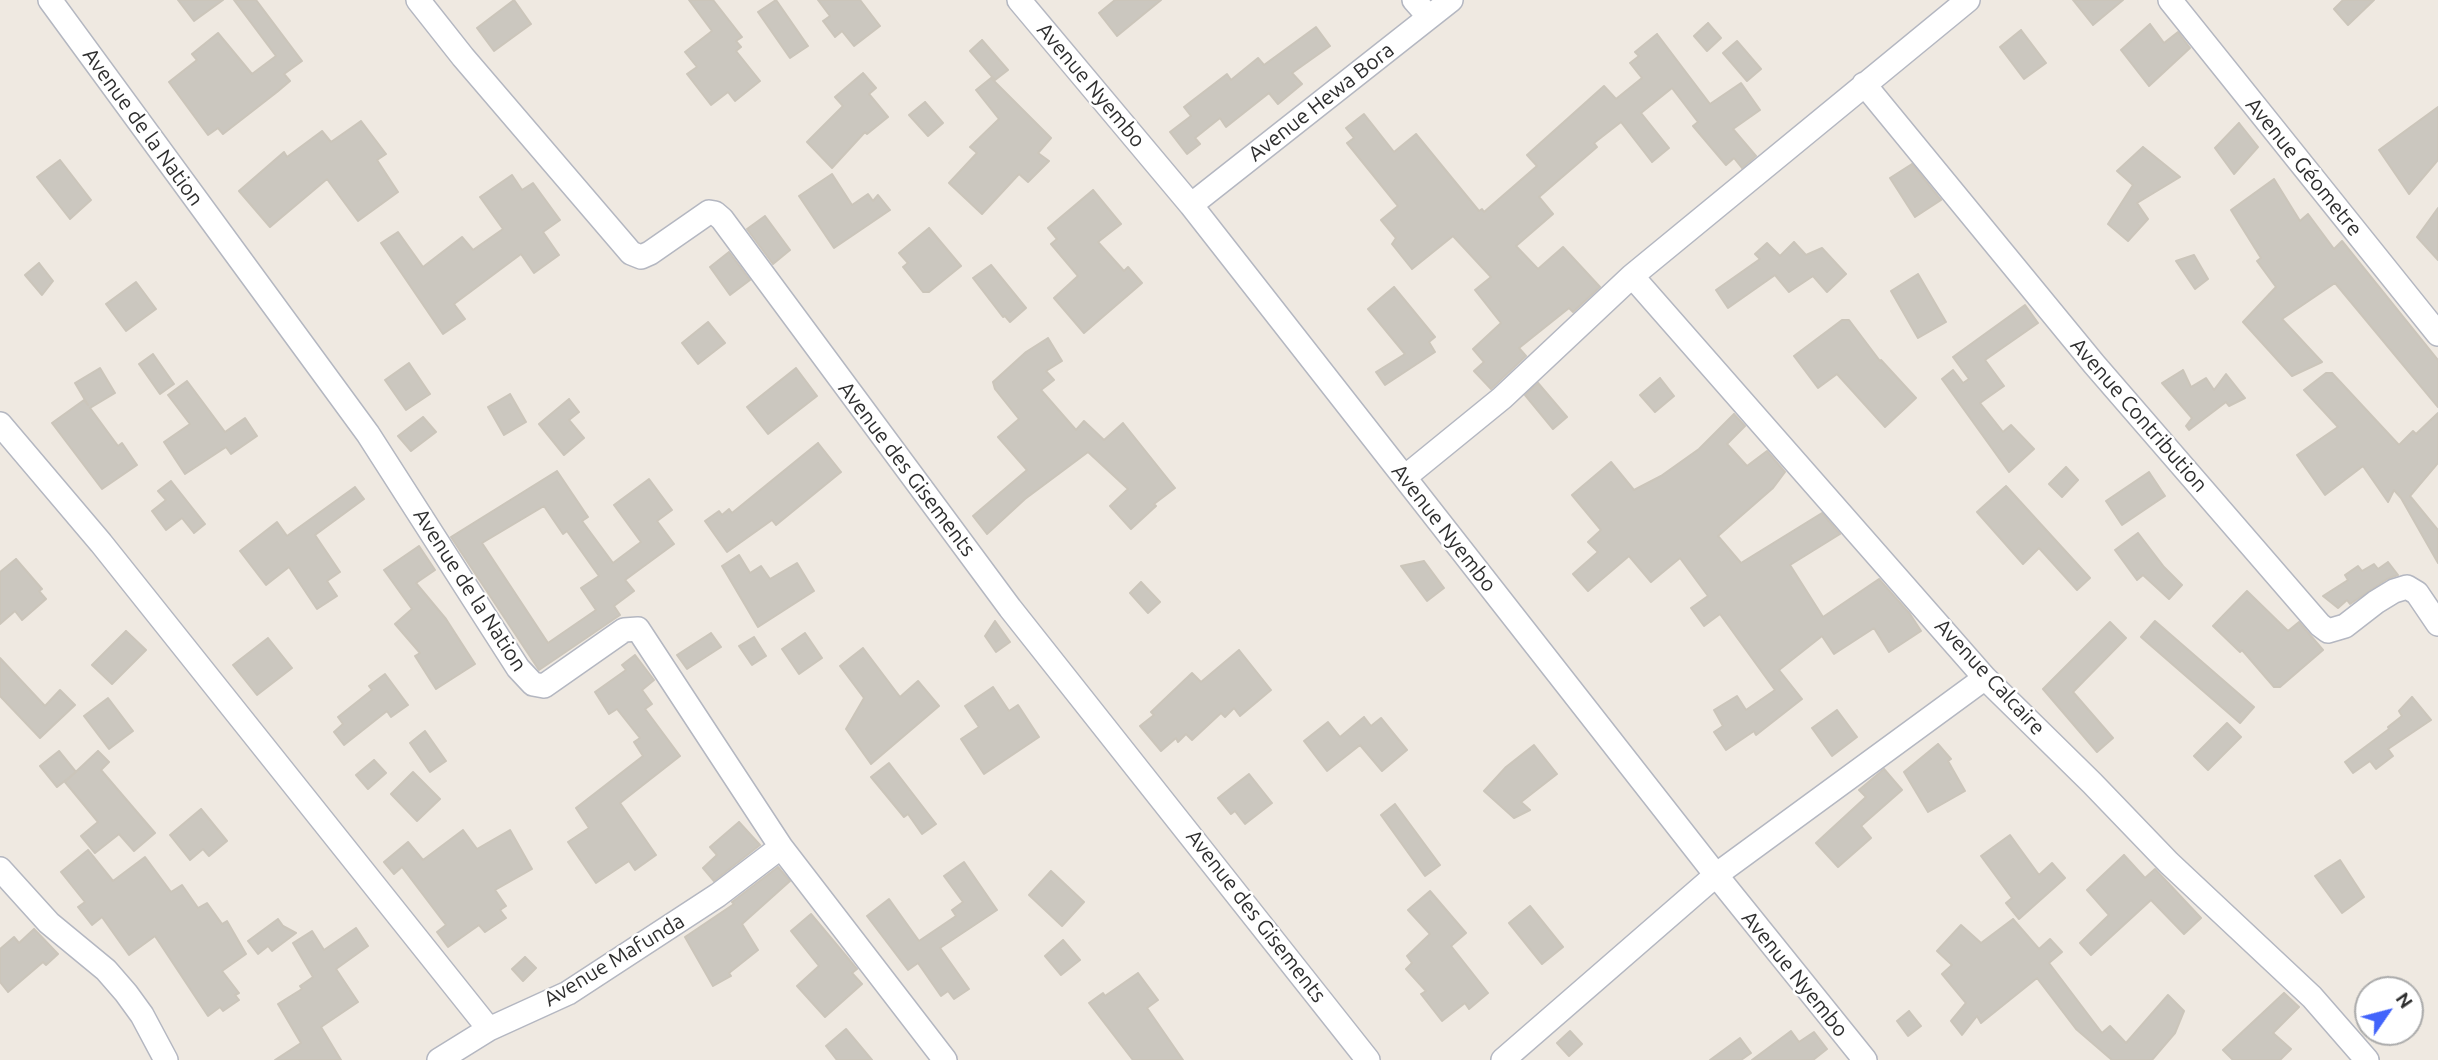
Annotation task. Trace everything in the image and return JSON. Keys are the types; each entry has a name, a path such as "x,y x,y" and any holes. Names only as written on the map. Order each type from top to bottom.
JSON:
{"street":[{"name":"Avenue de la Nation","path":"50,0 369,434 525,676 533,684 544,686 624,630 638,629 781,847 944,1060"},
{"name":"Avenue des Gisements","path":"418,0 463,57 631,253 641,257 650,254 709,212 722,219 1010,608 1368,1060"},
{"name":"Avenue Nyembo","path":"1020,0 1191,205 1716,876 1865,1060"},
{"name":"Avenue Hewa Bora","path":"1191,205 1421,9 1451,0"},
{"path":"1405,477 1502,398 1632,275 1968,0"},
{"name":"Avenue Géometre","path":"2170,0 2438,334"},
{"name":"Avenue Contribution","path":"1864,84 2094,364 2320,625 2328,631 2345,626 2376,602 2407,587 2414,590 2438,624"},
{"name":"Avenue Calcaire","path":"1632,275 1985,678 2169,863 2312,997 2367,1060"},
{"path":"0,424 101,543 489,1029"},
{"path":"1503,1060 1716,876 1985,678"},
{"name":"Avenue Mafunda","path":"439,1060 489,1029 568,993 718,895 781,847"},
{"path":"0,869 49,923 106,970 127,993 166,1060"}],"building":[{"path":"178,0 223,0 194,21"},
{"path":"234,0 256,0 302,61 284,74 290,81 277,92 223,134 218,128 208,135 169,82 197,60 192,54 218,33 252,74 276,56"},
{"path":"514,0 531,24 494,51 477,28"},
{"path":"689,0 713,0 742,37 736,41 741,47 736,51 760,81 735,101 728,92 711,105 687,74 697,67 685,52 712,31"},
{"path":"776,0 808,46 790,58 758,12"},
{"path":"818,0 860,0 880,26 854,46 842,31 835,37 823,21 830,16"},
{"path":"1115,0 1161,0 1117,36 1099,13"},
{"path":"2073,0 2123,0 2093,25"},
{"path":"2343,0 2374,0 2348,25 2334,9"},
{"path":"1708,23 1721,38 1707,51 1694,36"},
{"path":"2150,24 2164,43 2178,32 2190,48 2149,86 2121,50"},
{"path":"1316,27 1330,46 1292,73 1302,84 1278,104 1269,93 1226,127 1220,118 1195,138 1200,144 1187,154 1170,132 1191,116 1184,107 1227,74 1231,80 1258,58 1264,65"},
{"path":"2021,30 2046,63 2024,79 2000,47"},
{"path":"1657,34 1710,104 1741,83 1760,110 1733,129 1756,156 1742,168 1734,158 1726,165 1693,126 1698,122 1672,88 1641,113 1669,148 1652,162 1621,122 1594,143 1597,147 1539,197 1553,214 1516,246 1538,269 1563,247 1600,287 1573,312 1569,308 1519,348 1526,356 1491,389 1474,371 1484,362 1473,349 1501,323 1475,290 1491,277 1453,236 1412,269 1392,244 1396,238 1381,220 1398,206 1347,143 1354,138 1346,128 1364,114 1394,152 1416,134 1479,211 1482,209 1484,212 1537,166 1527,155 1604,86 1616,99 1642,78 1630,63 1639,56 1635,52"},
{"path":"982,40 1008,70 995,80 970,51"},
{"path":"1737,41 1761,69 1747,81 1723,53"},
{"path":"863,73 876,88 869,94 888,117 867,134 865,132 832,168 807,142 843,106 835,97"},
{"path":"991,78 1051,138 1038,153 1049,161 1028,182 1019,174 982,214 949,183 977,153 970,147 999,119 976,90"},
{"path":"925,102 943,123 928,136 909,115"},
{"path":"2438,107 2438,160 2409,194 2379,150"},
{"path":"361,121 386,154 377,160 398,192 358,221 327,179 270,227 239,191 284,152 287,157 322,131 331,142"},
{"path":"2239,123 2258,147 2234,174 2215,148"},
{"path":"2143,147 2180,177 2137,203 2148,219 2128,241 2108,224 2133,185 2117,171"},
{"path":"60,160 91,200 70,219 37,177"},
{"path":"1912,164 1941,200 1915,217 1890,178"},
{"path":"832,174 852,205 868,194 873,201 878,195 890,210 834,248 799,196"},
{"path":"512,175 522,190 533,183 560,220 543,232 559,255 534,273 521,254 454,304 465,319 443,334 381,243 398,232 423,267 462,237 473,250 503,229 480,197"},
{"path":"2274,179 2300,221 2308,214 2334,249 2342,241 2438,360 2438,407 2335,283 2282,319 2322,362 2292,376 2243,322 2276,287 2257,261 2261,258 2231,210"},
{"path":"1093,190 1121,224 1098,242 1124,271 1128,267 1142,283 1084,333 1054,298 1078,276 1051,244 1057,239 1048,228"},
{"path":"2438,208 2438,260 2417,237"},
{"path":"765,216 790,250 773,264 747,229"},
{"path":"929,228 961,266 929,292 923,292 903,267 908,263 899,253"},
{"path":"1794,242 1806,255 1822,248 1846,274 1827,292 1813,276 1789,292 1775,275 1728,308 1716,290 1760,259 1755,254 1767,243 1780,256"},
{"path":"729,252 750,280 730,295 710,267"},
{"path":"2194,255 2208,279 2195,289 2176,261"},
{"path":"39,263 53,281 42,295 25,275"},
{"path":"991,265 1026,308 1010,322 1003,317 973,278"},
{"path":"1918,274 1946,322 1918,338 1891,291"},
{"path":"136,282 156,309 126,331 106,304"},
{"path":"1394,287 1435,337 1429,342 1435,352 1385,385 1376,372 1405,354 1368,309"},
{"path":"2025,305 2038,323 1985,360 2004,386 1980,403 2003,432 2011,425 2034,449 2009,472 1942,379 1953,370 1963,383 1969,379 1953,357"},
{"path":"1842,320 1849,320 1880,361 1916,398 1885,427 1837,374 1818,388 1794,356"},
{"path":"708,322 725,343 698,364 682,343"},
{"path":"1048,338 1062,361 1046,371 1054,380 1041,390 1076,430 1084,421 1104,440 1123,423 1175,488 1154,504 1156,506 1131,529 1110,506 1128,489 1088,452 1025,499 987,534 973,516 1027,470 998,437 1019,419 995,389 993,382 1026,352"},
{"path":"153,354 174,384 160,394 139,364"},
{"path":"409,363 430,394 406,410 385,380"},
{"path":"100,368 115,393 90,408 118,446 122,443 137,465 102,489 52,423 84,400 88,405 75,383"},
{"path":"796,368 817,396 768,434 747,407"},
{"path":"2183,370 2191,387 2206,378 2214,390 2226,374 2245,398 2229,406 2226,402 2189,430 2186,426 2192,418 2162,383"},
{"path":"2326,373 2332,373 2399,445 2413,431 2416,434 2438,413 2438,463 2410,496 2438,530 2438,563 2401,498 2394,490 2388,502 2363,466 2325,495 2297,455 2338,427 2304,390"},
{"path":"1660,378 1674,396 1655,412 1640,395"},
{"path":"187,381 225,432 245,418 257,436 231,454 226,447 185,474 164,442 190,424 168,395"},
{"path":"1538,383 1567,417 1553,429 1525,395"},
{"path":"510,394 526,422 504,435 488,407"},
{"path":"569,399 579,412 569,420 584,438 564,455 539,424"},
{"path":"1734,414 1745,426 1727,444 1747,466 1767,451 1785,472 1773,488 1718,536 1741,563 1822,513 1840,534 1790,565 1823,617 1879,579 1910,614 1921,631 1889,652 1874,628 1834,654 1822,636 1779,670 1802,699 1756,735 1754,731 1726,750 1714,732 1723,726 1714,710 1737,696 1746,710 1775,690 1720,614 1704,626 1691,608 1708,596 1680,558 1651,582 1629,556 1588,591 1573,574 1598,552 1588,542 1601,530 1572,495 1611,462 1634,490 1661,476 1699,449"},
{"path":"423,417 436,432 411,451 398,436"},
{"path":"818,443 841,472 776,525 772,520 727,552 705,521 719,511 722,515 729,509 732,513"},
{"path":"2066,467 2078,480 2062,497 2049,484"},
{"path":"557,471 588,517 582,521 613,563 641,542 614,505 649,479 672,510 657,521 674,544 625,580 634,591 614,606 620,615 539,670 451,537","holes":["544,506 563,534 567,531 599,576 581,588 596,610 548,643 482,543"]},
{"path":"2149,472 2165,496 2122,525 2106,501"},
{"path":"171,481 205,524 194,533 182,518 166,530 152,511 166,500 158,491"},
{"path":"2006,486 2090,578 2077,590 2039,548 2023,564 1977,512"},
{"path":"355,487 364,499 315,535 340,572 327,581 337,596 317,609 289,567 266,585 240,551 277,522 287,536"},
{"path":"2138,533 2164,567 2182,585 2169,599 2143,575 2137,580 2115,550"},
{"path":"419,546 435,570 416,583 446,619 475,664 436,689 415,656 420,653 395,624 412,609 384,570"},
{"path":"739,555 750,573 761,566 770,579 797,563 814,591 758,627 722,566"},
{"path":"16,559 42,589 39,591 46,599 22,620 15,611 0,624 0,572"},
{"path":"1424,561 1444,588 1427,601 1401,566"},
{"path":"2388,562 2398,575 2387,579 2350,604 2347,600 2338,608 2323,596 2348,580 2345,575 2358,566 2362,571 2374,564 2378,569"},
{"path":"1141,582 1160,602 1148,613 1130,593"},
{"path":"2247,591 2288,631 2299,622 2323,650 2280,687 2274,687 2242,650 2240,652 2213,626"},
{"path":"995,621 1010,642 996,652 985,636"},
{"path":"2155,621 2254,707 2240,723 2141,637"},
{"path":"2110,622 2126,638 2073,692 2113,738 2097,752 2043,689"},
{"path":"126,631 146,650 112,684 92,665"},
{"path":"711,633 721,647 687,669 677,655"},
{"path":"805,633 822,658 799,674 782,649"},
{"path":"754,637 766,656 752,665 739,646"},
{"path":"268,638 292,668 257,695 233,665"},
{"path":"863,648 900,697 918,681 939,706 871,764 846,729 864,698 840,666"},
{"path":"1239,650 1271,690 1240,716 1234,708 1225,717 1221,713 1192,740 1186,734 1178,742 1176,738 1161,751 1140,726 1154,715 1151,712 1192,673 1201,682"},
{"path":"635,655 654,680 642,690 652,704 645,709 680,756 620,803 656,855 635,870 629,861 596,883 568,842 589,828 576,808 643,756 634,742 640,738 617,709 609,714 595,692 626,670 622,665"},
{"path":"0,658 45,706 60,690 75,705 40,738 0,696"},
{"path":"385,674 408,705 391,717 387,711 344,745 334,732 343,724 338,717 372,690 369,686"},
{"path":"993,687 1009,711 1018,705 1039,737 984,774 961,739 979,727 965,706"},
{"path":"2412,697 2431,720 2388,749 2393,756 2376,769 2370,761 2353,773 2345,762 2389,729 2388,727 2402,716 2399,711"},
{"path":"108,698 133,731 109,749 84,716"},
{"path":"1837,710 1857,737 1832,756 1812,728"},
{"path":"1364,717 1371,726 1381,718 1407,750 1382,771 1360,745 1327,771 1304,741 1328,722 1340,737"},
{"path":"2227,723 2241,737 2208,770 2194,756"},
{"path":"425,731 446,761 430,772 410,743"},
{"path":"1938,744 1951,759 1948,761 1965,791 1928,812 1904,772"},
{"path":"1534,745 1557,774 1521,802 1530,810 1514,818 1484,791 1506,767"},
{"path":"59,751 76,772 57,787 40,766"},
{"path":"98,751 109,762 101,770 155,833 134,851 119,834 95,853 81,836 98,822 65,782"},
{"path":"374,760 386,773 368,789 356,775"},
{"path":"889,763 936,824 922,834 908,814 904,817 871,777"},
{"path":"1884,769 1902,790 1861,826 1871,838 1838,867 1816,843 1866,797 1859,790"},
{"path":"413,772 440,799 417,821 391,794"},
{"path":"1249,774 1272,803 1245,824 1235,811 1231,814 1218,798"},
{"path":"1395,804 1440,865 1425,876 1381,815"},
{"path":"201,809 227,841 209,856 203,849 190,860 170,835"},
{"path":"739,822 760,845 714,881 703,868 717,855 710,847"},
{"path":"463,830 477,849 510,830 532,869 495,890 506,906 500,910 506,918 485,932 479,925 448,947 437,932 446,925 402,867 394,874 384,862 408,842 423,860"},
{"path":"2010,835 2039,875 2052,863 2065,878 2019,919 2006,903 2012,898 1981,856"},
{"path":"88,850 113,881 145,857 171,892 182,885 198,908 207,903 222,924 227,921 246,954 222,971 239,993 235,995 239,1000 223,1011 220,1007 208,1016 155,936 129,955 102,917 92,925 78,907 85,902 61,872"},
{"path":"2124,855 2145,878 2155,869 2201,918 2184,934 2151,900 2091,955 2080,943 2109,915 2087,890"},
{"path":"2340,860 2364,897 2342,913 2315,876"},
{"path":"964,862 997,910 940,948 969,989 954,999 948,991 941,996 918,963 908,970 867,916 889,899 919,941 956,916 952,910 963,902 944,876"},
{"path":"778,867 790,881 742,924 758,950 729,973 731,976 713,986 685,937 734,904 732,902"},
{"path":"1051,871 1084,902 1062,926 1029,895"},
{"path":"1430,891 1466,933 1451,946 1488,993 1469,1009 1465,1003 1442,1021 1421,994 1426,991 1406,969 1412,963 1407,956 1430,934 1408,910"},
{"path":"1530,906 1563,947 1542,964 1509,923"},
{"path":"811,914 857,969 852,973 862,984 825,1017 797,986 819,966 791,931"},
{"path":"278,919 283,926 296,933 272,951 268,946 258,954 248,941"},
{"path":"2013,919 2039,949 2050,939 2062,952 2049,963 2102,1033 2110,1026 2126,1043 2168,995 2184,1011 2175,1033 2152,1060 2112,1060 2076,1029 2037,978 1981,1023 1977,1016 1962,1035 1951,1021 1966,1003 1942,974 1952,965 1937,951 1961,925 1981,943"},
{"path":"356,928 368,946 336,969 358,1002 321,1027 341,1060 275,1060 301,1043 278,1004 302,989 300,986 313,977 293,943 312,931 324,950"},
{"path":"34,929 58,954 46,965 43,962 8,992 0,982 0,949 14,937 19,943"},
{"path":"1063,940 1080,960 1061,975 1045,956"},
{"path":"525,957 536,968 523,981 512,969"},
{"path":"1138,973 1158,1000 1147,1008 1183,1060 1133,1060 1089,1003 1103,993 1105,996"},
{"path":"2284,993 2299,1007 2273,1033 2291,1049 2280,1060 2233,1060 2223,1050"},
{"path":"1909,1011 1921,1026 1908,1036 1897,1021"},
{"path":"846,1029 872,1060 837,1060 826,1046"},
{"path":"1570,1031 1582,1044 1569,1056 1557,1043"},
{"path":"1791,1031 1799,1042 1814,1032 1827,1049 1813,1060 1752,1060"},
{"path":"1740,1038 1751,1053 1741,1060 1710,1060"}]}
